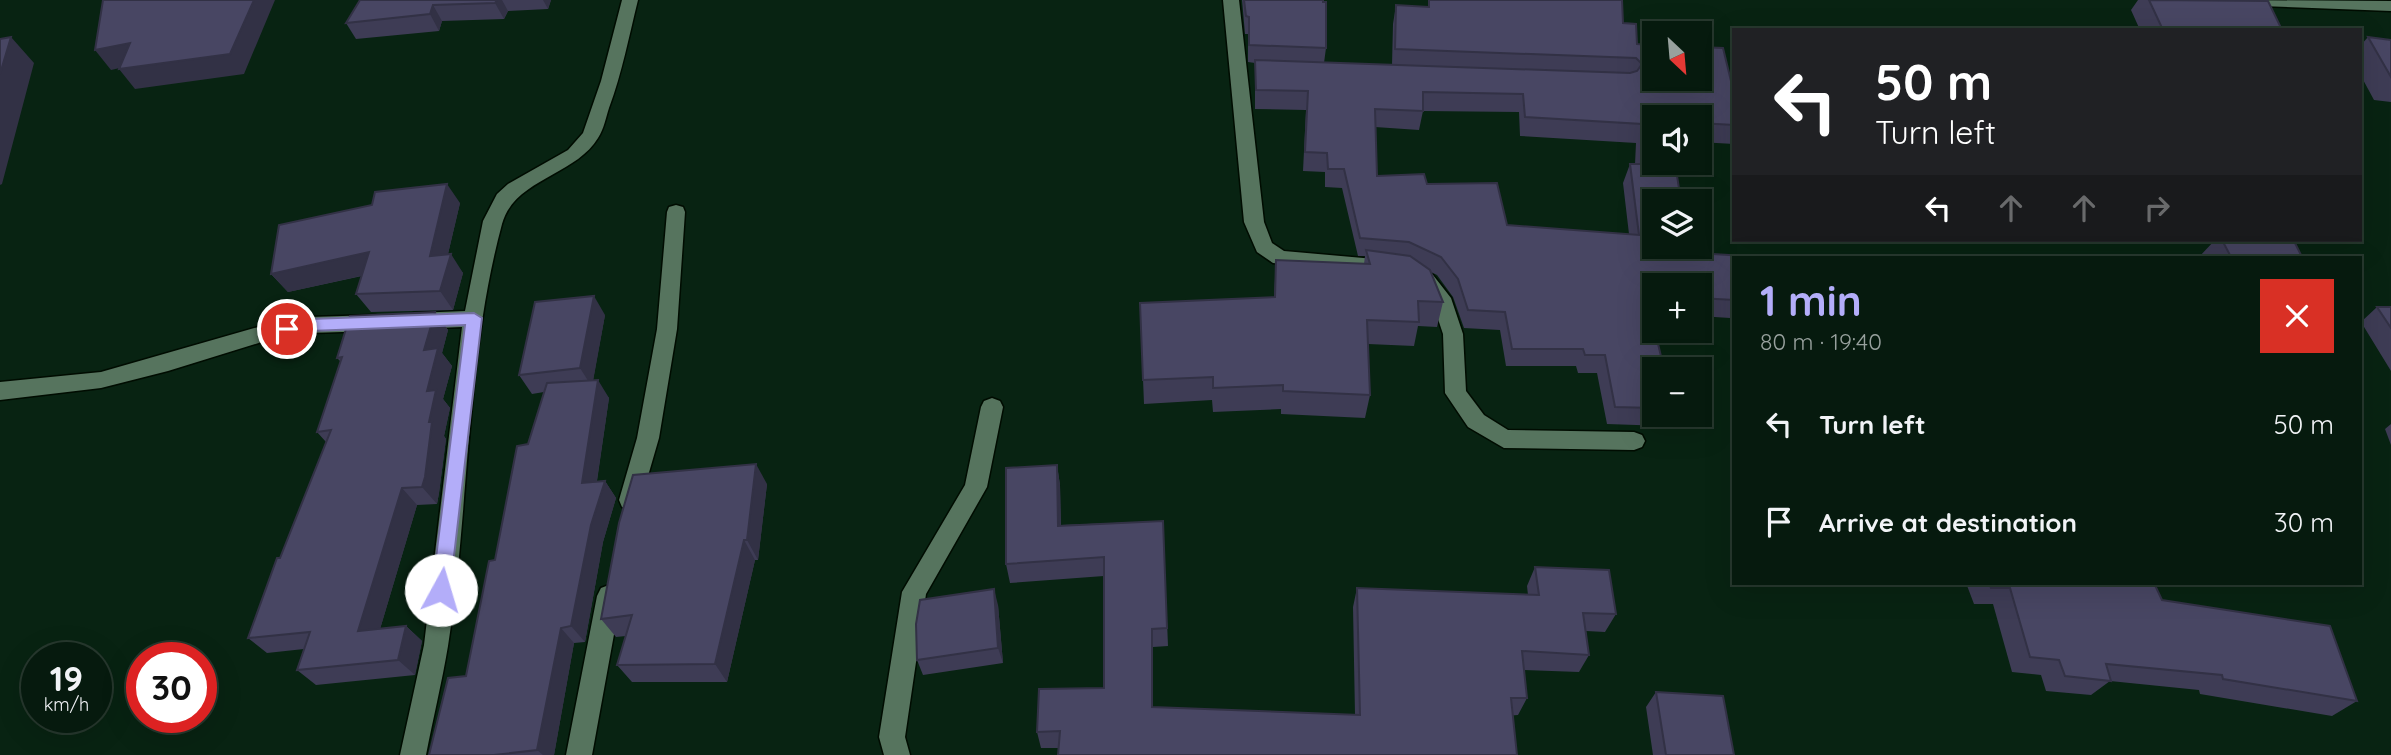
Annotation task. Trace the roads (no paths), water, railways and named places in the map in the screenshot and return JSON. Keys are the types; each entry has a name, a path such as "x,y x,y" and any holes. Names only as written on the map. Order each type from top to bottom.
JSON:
{"street":[{"path":"413,755 436,645 474,318 487,248 499,208 515,189 574,154 591,135 610,81 630,0"},
{"path":"1231,0 1245,70 1254,222 1264,247 1280,258 1405,270 1429,282 1441,298 1453,334 1456,393 1476,421 1504,439 1634,441"},
{"path":"2233,0 2391,6"},
{"path":"626,516 648,438 667,329 676,212"},
{"path":"0,391 101,380 168,363 265,332 310,325 474,318"},
{"path":"897,755 892,737 914,592 976,487 992,407"},
{"path":"579,755 614,569"}]}
